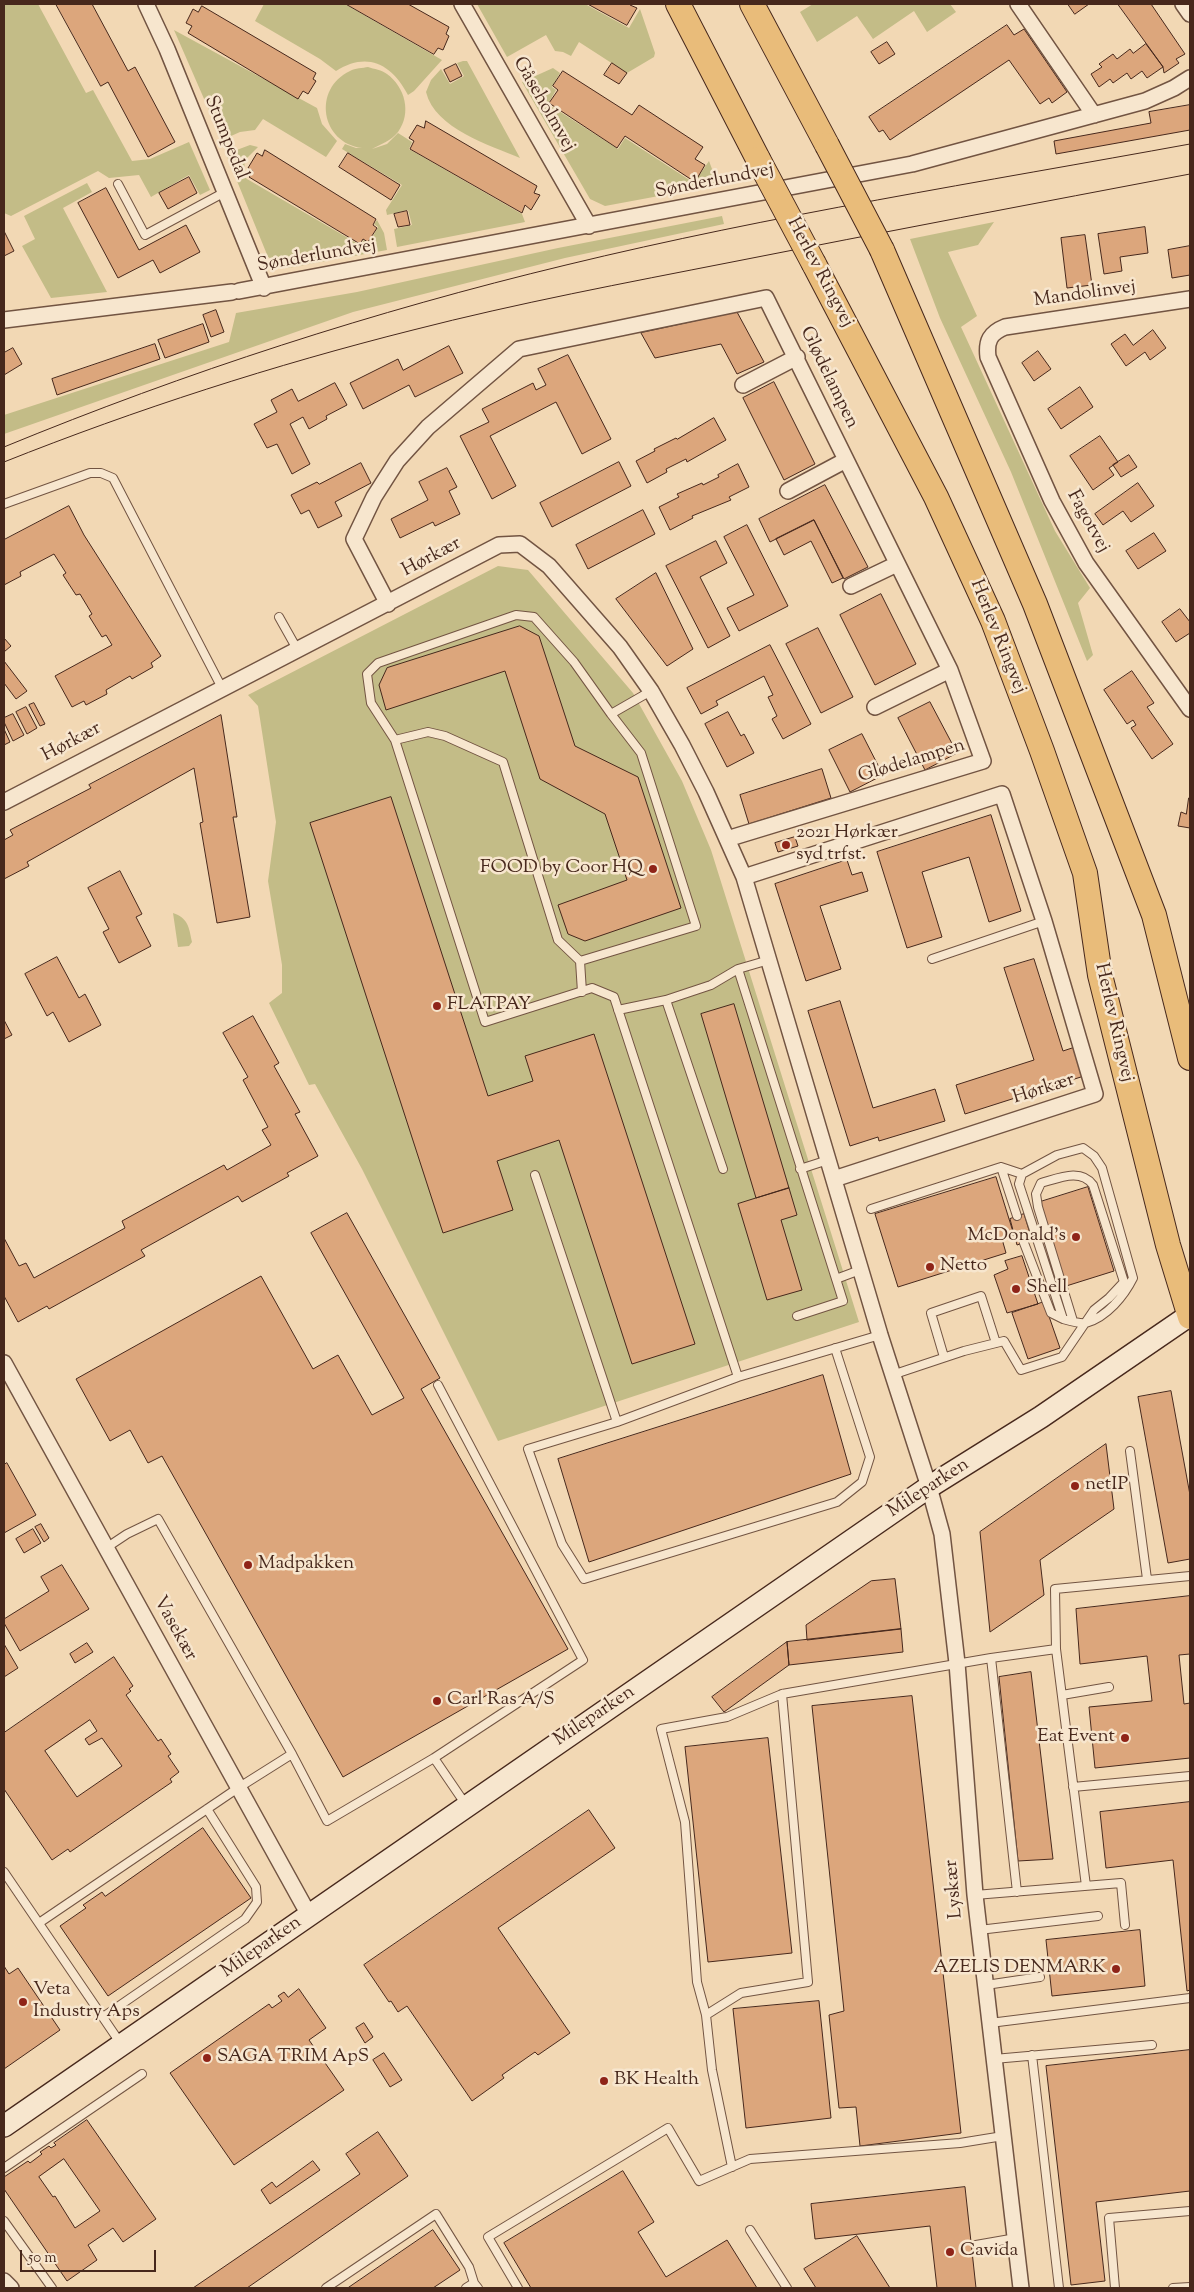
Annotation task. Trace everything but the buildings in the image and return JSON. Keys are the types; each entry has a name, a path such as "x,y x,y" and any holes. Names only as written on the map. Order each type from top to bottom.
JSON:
{"main road":[{"name":"Herlev Ringvej","path":"678,4 936,497 993,621 1086,873 1100,976 1168,1245 1190,1316"},
{"path":"752,4 882,250 1035,604 1154,915 1190,1058"}],"street":[{"name":"Stumpedal","path":"146,4 167,49 264,288"},
{"name":"Gåseholmvej","path":"462,4 590,226"},
{"path":"1018,4 1094,115"},
{"path":"1183,4 1190,14"},
{"name":"Sønderlundvej","path":"4,320 264,288 912,164 1145,101 1174,88 1190,78"},
{"name":"Glødelampen","path":"388,604 354,539 374,497 397,461 428,427 519,349 766,298 797,357 950,670 983,761 727,839"},
{"name":"Mandolinvej","path":"990,337 996,330 1005,327 1190,299"},
{"name":"Fagotvej","path":"990,337 987,347 988,357 1052,501 1086,563 1190,709"},
{"path":"743,385 797,357"},
{"path":"788,491 846,460"},
{"name":"Hørkær","path":"4,802 388,604 499,544 520,544 549,566 620,647 651,691 682,745 744,877 860,1270 929,1487"},
{"path":"851,586 897,564"},
{"path":"875,707 950,670"},
{"name":"Hørkær","path":"744,877 1002,794 1044,921 1095,1094 834,1179"},
{"name":"Mileparken","path":"4,2126 466,1805 929,1487 1049,1411 1190,1316"},
{"name":"Vasekær","path":"4,1363 309,1915"},
{"name":"Lyskær","path":"929,1487 942,1534 957,1664 975,1895 1021,2288"}],"lane":[{"path":"118,184 145,235 225,192"},
{"path":"4,504 90,473 101,473 113,478 222,688"},
{"path":"580,962 696,926 641,753 574,662 534,617 516,615 378,662 367,674 371,703 395,740 485,1022 592,988 614,997 738,1377"},
{"path":"279,616 297,650"},
{"path":"611,714 651,691"},
{"path":"395,740 428,732 445,736 503,762 558,940 580,962 582,992"},
{"path":"932,959 1044,921"},
{"path":"618,1010 666,1000 710,985 738,969 769,960"},
{"path":"738,969 843,1301 797,1316"},
{"path":"666,1000 723,1169"},
{"path":"1024,1244 1051,1313 1063,1319 1085,1323 1099,1317 1125,1294 1133,1278 1102,1168 1094,1156 1083,1148 1057,1155 1022,1174 1019,1184 1063,1319"},
{"path":"800,1169 828,1160"},
{"path":"1001,1167 1017,1216"},
{"path":"871,1209 1001,1167 1022,1174"},
{"path":"534,1175 616,1422"},
{"path":"892,1375 944,1357 1004,1342 1021,1370 1062,1357 1094,1310 1124,1282 1094,1186 1085,1177 1074,1175 1042,1183 1036,1194 1038,1207 1073,1321"},
{"path":"836,1279 860,1270"},
{"path":"944,1357 931,1313 981,1296 996,1344"},
{"path":"835,1348 870,1458 862,1482 837,1502 584,1579 562,1544 528,1449 616,1422 738,1377 835,1348 880,1335"},
{"path":"106,1548 158,1519 292,1754 327,1821 434,1758 583,1660 438,1384"},
{"path":"1130,1451 1146,1579"},
{"path":"1086,1886 1056,1649 1056,1589 1190,1576"},
{"path":"732,2167 712,2070 706,2015 697,1982 685,1822 661,1729 727,1717 782,1694 990,1658 1056,1649"},
{"path":"990,1658 1017,1892"},
{"path":"1062,1695 1109,1687"},
{"path":"706,2015 741,1994 808,1982 782,1694"},
{"path":"38,1923 238,1788 292,1754"},
{"path":"434,1758 466,1805"},
{"path":"1073,1787 1190,1776"},
{"path":"103,2017 245,1919 257,1902 256,1887 207,1809"},
{"path":"4,1872 122,2045"},
{"path":"975,1895 1121,1883 1125,1925"},
{"path":"979,1930 1098,1916"},
{"path":"986,1985 1040,1977"},
{"path":"990,2023 1190,1998"},
{"path":"994,2059 1152,2045"},
{"path":"1032,2055 1059,2288"},
{"path":"4,2168 142,2074"},
{"path":"518,2288 488,2237 668,2128 699,2181 750,2159 960,2144 1003,2136"},
{"path":"1115,2288 1109,2218 1190,2211"},
{"path":"326,2288 436,2214 470,2267 476,2285 466,2288"},
{"path":"4,2221 52,2288"},
{"path":"750,2230 787,2288"},
{"path":"976,2245 1016,2238"},
{"path":"1173,2288 1190,2287"}],"shaded area":[{"path":"4,4 38,4 86,93 93,90 132,161 150,159 189,142 210,190 200,195 189,175 151,197 139,175 109,178 98,171 11,216 4,213"},
{"path":"264,4 345,4 442,60 414,91 408,95 394,75 378,64 358,62 336,71 320,59 255,21"},
{"path":"477,4 585,4 629,28 640,9 655,53 654,57 627,73 579,42 571,56 555,51 546,35 507,57"},
{"path":"813,4 950,4 956,12 927,32 914,11 873,39 857,16 817,42 800,12"},
{"path":"174,30 317,108 322,124 337,141 326,157 263,119 255,130 240,132 222,140"},
{"path":"467,61 520,158 465,134 440,116 431,105 426,92 431,80 441,69 450,84 464,76 457,63"},
{"path":"368,67 383,72 393,79 402,93 405,109 405,117 398,132 389,140 372,149 387,144 398,133 412,142 409,149 522,214 525,222 397,247 394,229 412,225 408,210 387,215 386,210 402,185 342,149 345,144 362,148 348,144 337,136 330,126 326,114 326,102 330,90 338,79 352,70"},
{"path":"553,68 560,73 552,87 556,90 548,104 618,149 625,138 694,183 709,161 718,185 605,206 590,199 522,82"},
{"path":"250,145 258,147 245,160 244,170 247,172 245,177 247,179 360,245 364,240 369,243 378,227 374,224 377,220 384,233 387,250 288,268 268,257 226,154"},
{"path":"87,183 92,192 63,208 107,292 51,298 22,246 35,239 24,216"},
{"path":"722,216 724,224 565,258 353,312 4,434 4,415 229,342 236,313 357,292 558,248"},
{"path":"994,222 978,245 948,252 977,316 961,327 1055,531 1090,588 1078,603 1093,655 1087,661 1011,472 940,318 910,239"},
{"path":"498,566 528,570 633,693 682,781 711,850 859,1322 498,1441 362,1169 315,1084 309,1085 269,1003 282,993 282,965 268,881 276,822 258,706 248,695"},
{"path":"173,913 185,920 187,924 192,942 189,946 178,947"}],"tram line":[{"path":"4,447 142,393 282,345 423,302 494,283 721,230 1190,144"},
{"path":"4,462 104,424 206,389 309,358 452,320 612,286 1190,174"}],"place":[{"name":"2021 Hørkær syd trfst.","path":"786,845"},
{"name":"FOOD by Coor HQ","path":"653,869"},
{"name":"FLATPAY","path":"437,1006"},
{"name":"McDonald's","path":"1076,1237"},
{"name":"Netto","path":"930,1267"},
{"name":"Shell","path":"1016,1289"},
{"name":"netIP","path":"1075,1486"},
{"name":"Madpakken","path":"248,1565"},
{"name":"Carl Ras A/S","path":"437,1701"},
{"name":"Eat Event","path":"1125,1738"},
{"name":"AZELIS DENMARK","path":"1116,1969"},
{"name":"Veta Industry Aps","path":"23,2002"},
{"name":"SAGA TRIM ApS","path":"207,2058"},
{"name":"BK Health","path":"604,2081"},
{"name":"Cavida","path":"950,2252"}]}
